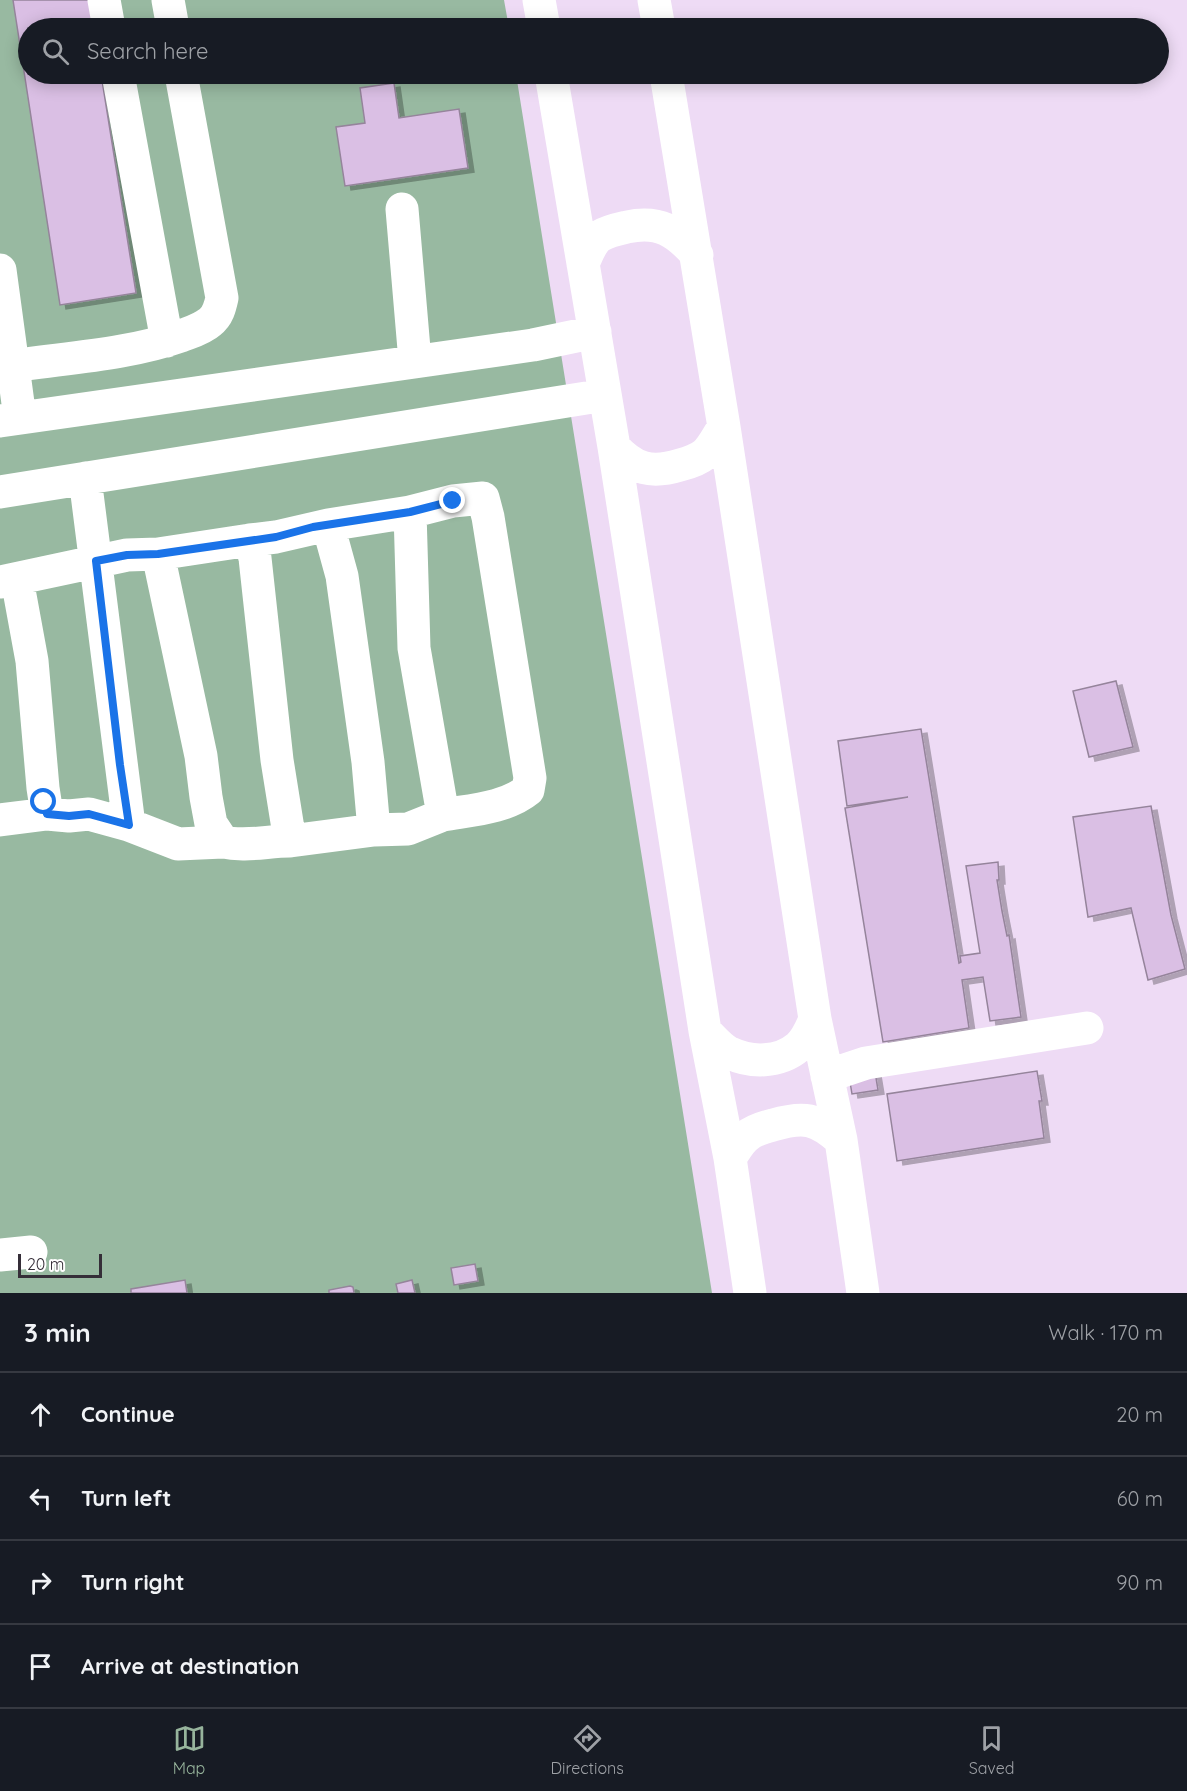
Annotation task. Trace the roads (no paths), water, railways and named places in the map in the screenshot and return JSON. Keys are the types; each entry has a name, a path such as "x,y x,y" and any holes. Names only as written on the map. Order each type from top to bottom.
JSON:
{"lane":[{"path":"104,0 107,18"},
{"path":"168,0 171,18"},
{"path":"539,0 542,18"},
{"path":"654,0 657,18"},
{"path":"120,84 167,340"},
{"path":"7,366 116,351 167,340 198,329 210,322 219,312 222,298 183,84"},
{"path":"553,84 614,447 705,1031 730,1158 750,1293"},
{"path":"668,84 697,255 815,1019 841,1140 863,1293"},
{"path":"402,209 415,362"},
{"path":"583,264 592,245 599,237 616,229 641,224 664,227 682,238 697,255"},
{"path":"0,270 10,420 534,345 595,332"},
{"path":"0,492 605,395"},
{"path":"614,447 626,460 645,469 665,470 687,463 705,453 724,427"},
{"path":"86,478 129,825"},
{"path":"0,820 47,814 69,816 89,814 129,825 178,844 224,842 236,845 290,841 374,830 408,829 444,815 506,802 519,797 528,790 530,778 483,498 453,501 410,512 328,525 276,537 158,554 127,555 8,580 32,661 47,814"},
{"path":"410,512 414,648 444,815"},
{"path":"328,525 342,576 368,762 374,830"},
{"path":"250,540 255,558 277,760 290,841"},
{"path":"158,554 201,756 211,824 224,842"},
{"path":"705,1031 728,1053 755,1061 780,1057 798,1047 807,1036 815,1019"},
{"path":"827,1076 866,1063 1086,1028"},
{"path":"730,1158 747,1135 794,1119 812,1121 826,1128 841,1140"}]}
